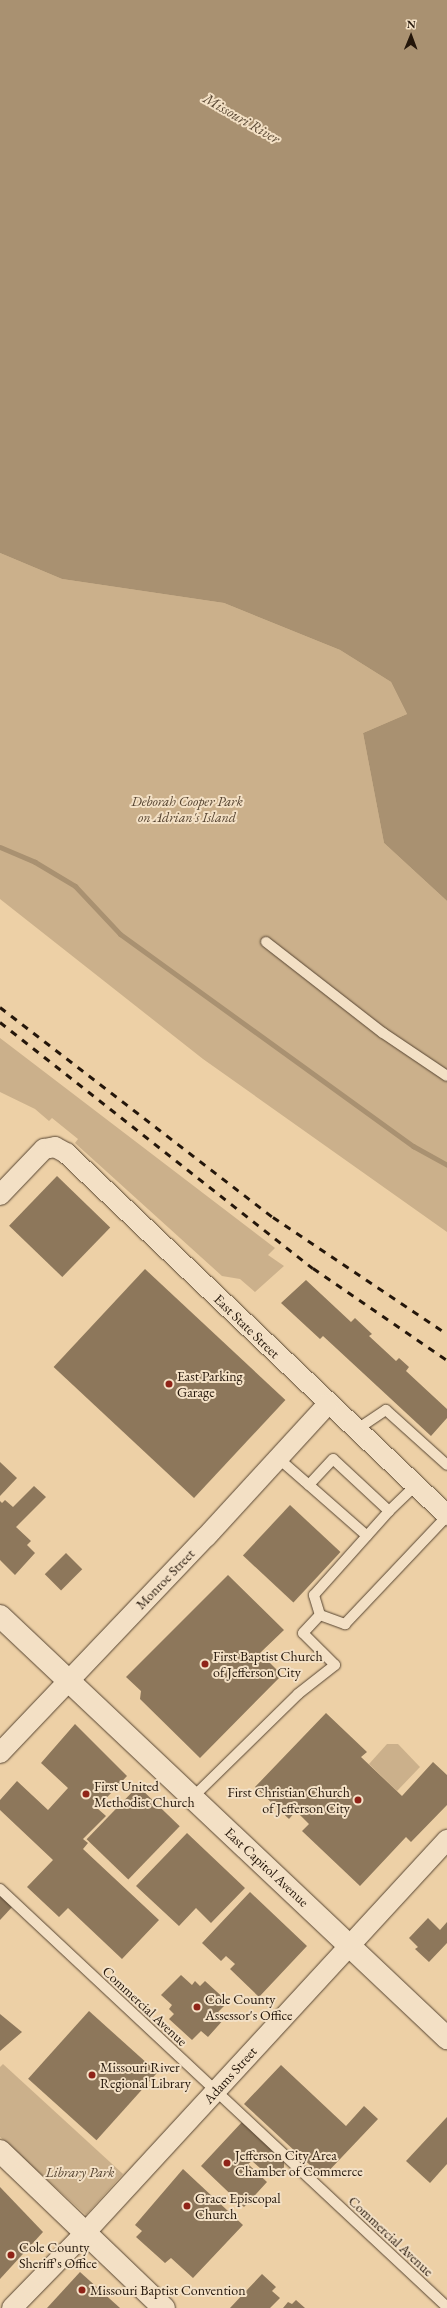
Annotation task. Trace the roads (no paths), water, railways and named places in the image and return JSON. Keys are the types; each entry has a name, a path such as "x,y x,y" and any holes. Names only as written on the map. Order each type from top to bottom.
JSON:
{"street":[{"name":"East State Street","path":"0,1195 44,1149 55,1147 66,1153 447,1516"},
{"name":"Monroe Street","path":"0,1753 328,1404"},
{"name":"East Capitol Avenue","path":"0,1616 447,2038"},
{"name":"Adams Street","path":"12,2308 84,2234 216,2092 349,1944 447,1840"},
{"path":"0,2151 84,2234 164,2308"}],"lane":[{"path":"266,942 383,1033 447,1076"},
{"path":"356,1430 386,1410 447,1465"},
{"path":"278,1458 367,1536"},
{"path":"309,1485 333,1459 389,1511"},
{"path":"320,1615 314,1595 389,1511 416,1485"},
{"path":"320,1615 344,1624 447,1516"},
{"path":"193,1797 298,1694 335,1666 303,1632 320,1615"},
{"name":"Commercial Avenue","path":"0,1889 447,2307"}],"water":[{"name":"Missouri River","path":"0,0 447,0 447,901 384,843 363,733 407,714 391,682 340,650 224,603 62,579 0,553"}],"waterway":[{"path":"0,847 35,862 75,886 120,934 413,1146 447,1165"}],"railway":[{"path":"0,1007 273,1217 447,1334"},
{"path":"0,1022 313,1268 447,1360"}],"place":[{"name":"East Parking Garage","path":"169,1384"},
{"name":"First Baptist Church of Jefferson City","path":"205,1664"},
{"name":"First United Methodist Church","path":"86,1794"},
{"name":"First Christian Church of Jefferson City","path":"358,1800"},
{"name":"Cole County Assessor's Office","path":"197,2007"},
{"name":"Missouri River Regional Library","path":"92,2075"},
{"name":"Jefferson City Area Chamber of Commerce","path":"227,2163"},
{"name":"Grace Episcopal Church","path":"187,2206"},
{"name":"Cole County Sheriff's Office","path":"11,2255"},
{"name":"Missouri Baptist Convention","path":"82,2290"}],"park label":[{"name":"Deborah Cooper Park on Adrian's Island","path":"187,810"},
{"name":"Library Park","path":"80,2172"}]}
